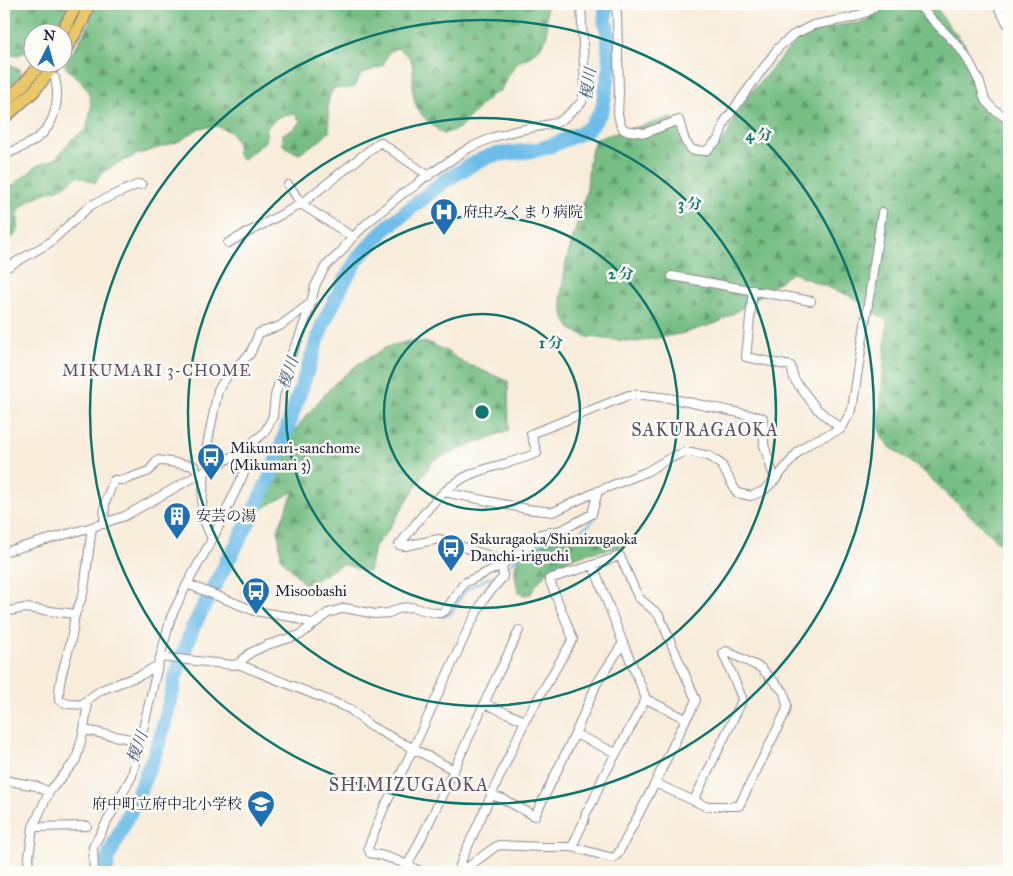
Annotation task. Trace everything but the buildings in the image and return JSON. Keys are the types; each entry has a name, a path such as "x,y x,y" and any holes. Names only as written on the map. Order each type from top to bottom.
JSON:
{"highway":[{"path":"67,22 77,4"},
{"path":"72,38 89,4"},
{"path":"4,103 34,72"},
{"path":"4,118 34,91 49,72"}],"street":[{"path":"4,552 104,524 125,516 241,452 265,432 273,416 281,375 299,338 315,286 325,267 353,237 402,194 469,148 494,137 515,131 556,124 582,102 585,86 581,4"},
{"path":"615,4 617,14 618,114 624,130 645,133 679,120 684,141 692,150 706,151 718,140 725,121 778,48 793,35 813,25 851,18 866,12 878,4"},
{"path":"917,4 959,47 980,83 985,100 993,110 1009,120"},
{"path":"996,4 1009,26"},
{"path":"4,155 26,146 38,138 48,126 55,113 57,102 55,78"},
{"path":"228,243 301,204 380,142 429,176"},
{"path":"4,269 49,243 91,206 139,184 142,186"},
{"path":"288,185 301,204 353,237"},
{"path":"444,492 527,509 553,512 598,491 646,472 670,458 685,452 709,456 720,464 737,493 751,496 763,491 775,480 799,451 811,442 841,429 852,410 882,212"},
{"path":"672,276 811,301"},
{"path":"753,290 746,357 791,366 794,379 816,408 841,429"},
{"path":"213,538 210,537 201,513 205,456 218,390 230,372 250,354 260,333 280,326 311,303"},
{"path":"422,872 387,856 370,853 368,848 383,810 469,628 484,599 504,577 502,564 496,558 439,539 405,546 399,545 430,506 455,482 474,473 537,454 531,434 629,395 669,398 763,418 764,445 775,480"},
{"path":"94,872 93,847 132,776 171,617 213,538 244,473 245,463 241,452"},
{"path":"104,524 105,503 114,480 124,480 149,471 158,460 194,466 205,471"},
{"path":"238,664 250,654 267,645 300,635 328,613 345,608 375,614 389,613 400,608 411,607 441,613 446,611 464,583 502,564 524,549 541,534 562,530 592,514 598,491"},
{"path":"27,872 33,827 49,792 76,760 84,730 86,705 68,704 60,700 59,690 75,614 82,600 92,527"},
{"path":"620,556 638,597 660,615 696,700 655,783 618,854 613,858 572,847 499,846 464,870 457,872 462,857 525,721 573,639 549,578 593,566 620,556"},
{"path":"593,566 646,699 686,718"},
{"path":"187,584 255,610 291,617 314,624"},
{"path":"4,612 25,608 75,614"},
{"path":"408,864 424,834 519,630"},
{"path":"490,795 535,816 575,734 597,683 623,643"},
{"path":"655,783 705,806 739,806 786,712 787,705 784,692 761,668 726,651 723,652 742,698 741,703 694,800"},
{"path":"82,704 101,690 141,675 159,661 238,664 350,709 370,726 454,770"},
{"path":"572,847 586,813 616,753 646,699"},
{"path":"485,704 525,721"},
{"path":"84,730 140,742"},
{"path":"575,734 616,753"},
{"path":"4,780 36,786 49,792"},
{"path":"33,827 87,826"}],"green space":[{"path":"4,4 69,4 60,22 22,22 22,54 4,58"},
{"path":"97,4 546,4 547,37 539,49 518,62 500,91 491,95 458,129 443,134 418,109 413,94 412,63 410,58 398,48 388,54 383,66 361,74 354,87 333,89 328,105 329,132 322,139 298,154 283,145 283,134 294,129 300,121 295,114 278,117 267,127 265,142 242,160 238,156 237,143 231,132 217,126 199,128 180,141 136,155 115,165 103,172 95,183 78,176 63,186 30,200 19,212 16,234 4,242 4,188 12,186 38,165 55,159 72,139 86,130 91,107 90,95 82,82 71,72 72,52 83,35"},
{"path":"889,4 934,4 949,26 965,44 977,87 987,111 1000,120 1009,123 1009,552 924,472 890,447 882,437 879,424 887,321 850,296 792,273 717,323 684,333 636,342 588,337 572,330 564,318 561,297 566,262 587,189 589,161 595,139 669,118 684,122 691,154 705,154 717,148 727,136 736,115 748,96 797,39 816,29 863,22"},
{"path":"12,65 20,69 21,76 4,91 4,66"},
{"path":"408,341 430,343 464,363 508,381 509,430 433,460 387,532 374,547 369,572 342,564 306,586 281,558 278,529 294,491 244,519 277,454 332,386 358,364 387,347"},
{"path":"573,533 600,541 623,538 625,544 623,547 570,559 547,573 538,582 531,594 524,595 519,592 515,573 517,561 520,557 533,549"}],"waterway":[{"name":"榎川","path":"106,872 108,858 130,813 154,756 161,736 174,681 192,629 272,473 323,324 343,283 359,257 385,229 444,181 478,161 493,155 536,150 553,145 585,131 592,125 602,110 610,65 605,22 606,4"},
{"path":"510,564 535,546 587,527 597,511"},
{"path":"440,616 445,616 452,612 464,592 477,583 492,577"},
{"path":"396,613 413,611"}],"place":[{"name":"府中みくまり病院","path":"444,236"},
{"name":"Mikumari-sanchome (Mikumari 3)","path":"211,481"},
{"name":"安芸の湯","path":"177,540"},
{"name":"Sakuragaoka/Shimizugaoka Danchi-iriguchi","path":"451,572"},
{"name":"Misoobashi","path":"256,615"},
{"name":"府中町立府中北小学校","path":"261,828"}],"district":[{"name":"MIKUMARI 3-CHOME","path":"157,370"},
{"name":"SAKURAGAOKA","path":"705,430"},
{"name":"SHIMIZUGAOKA","path":"409,785"}]}
